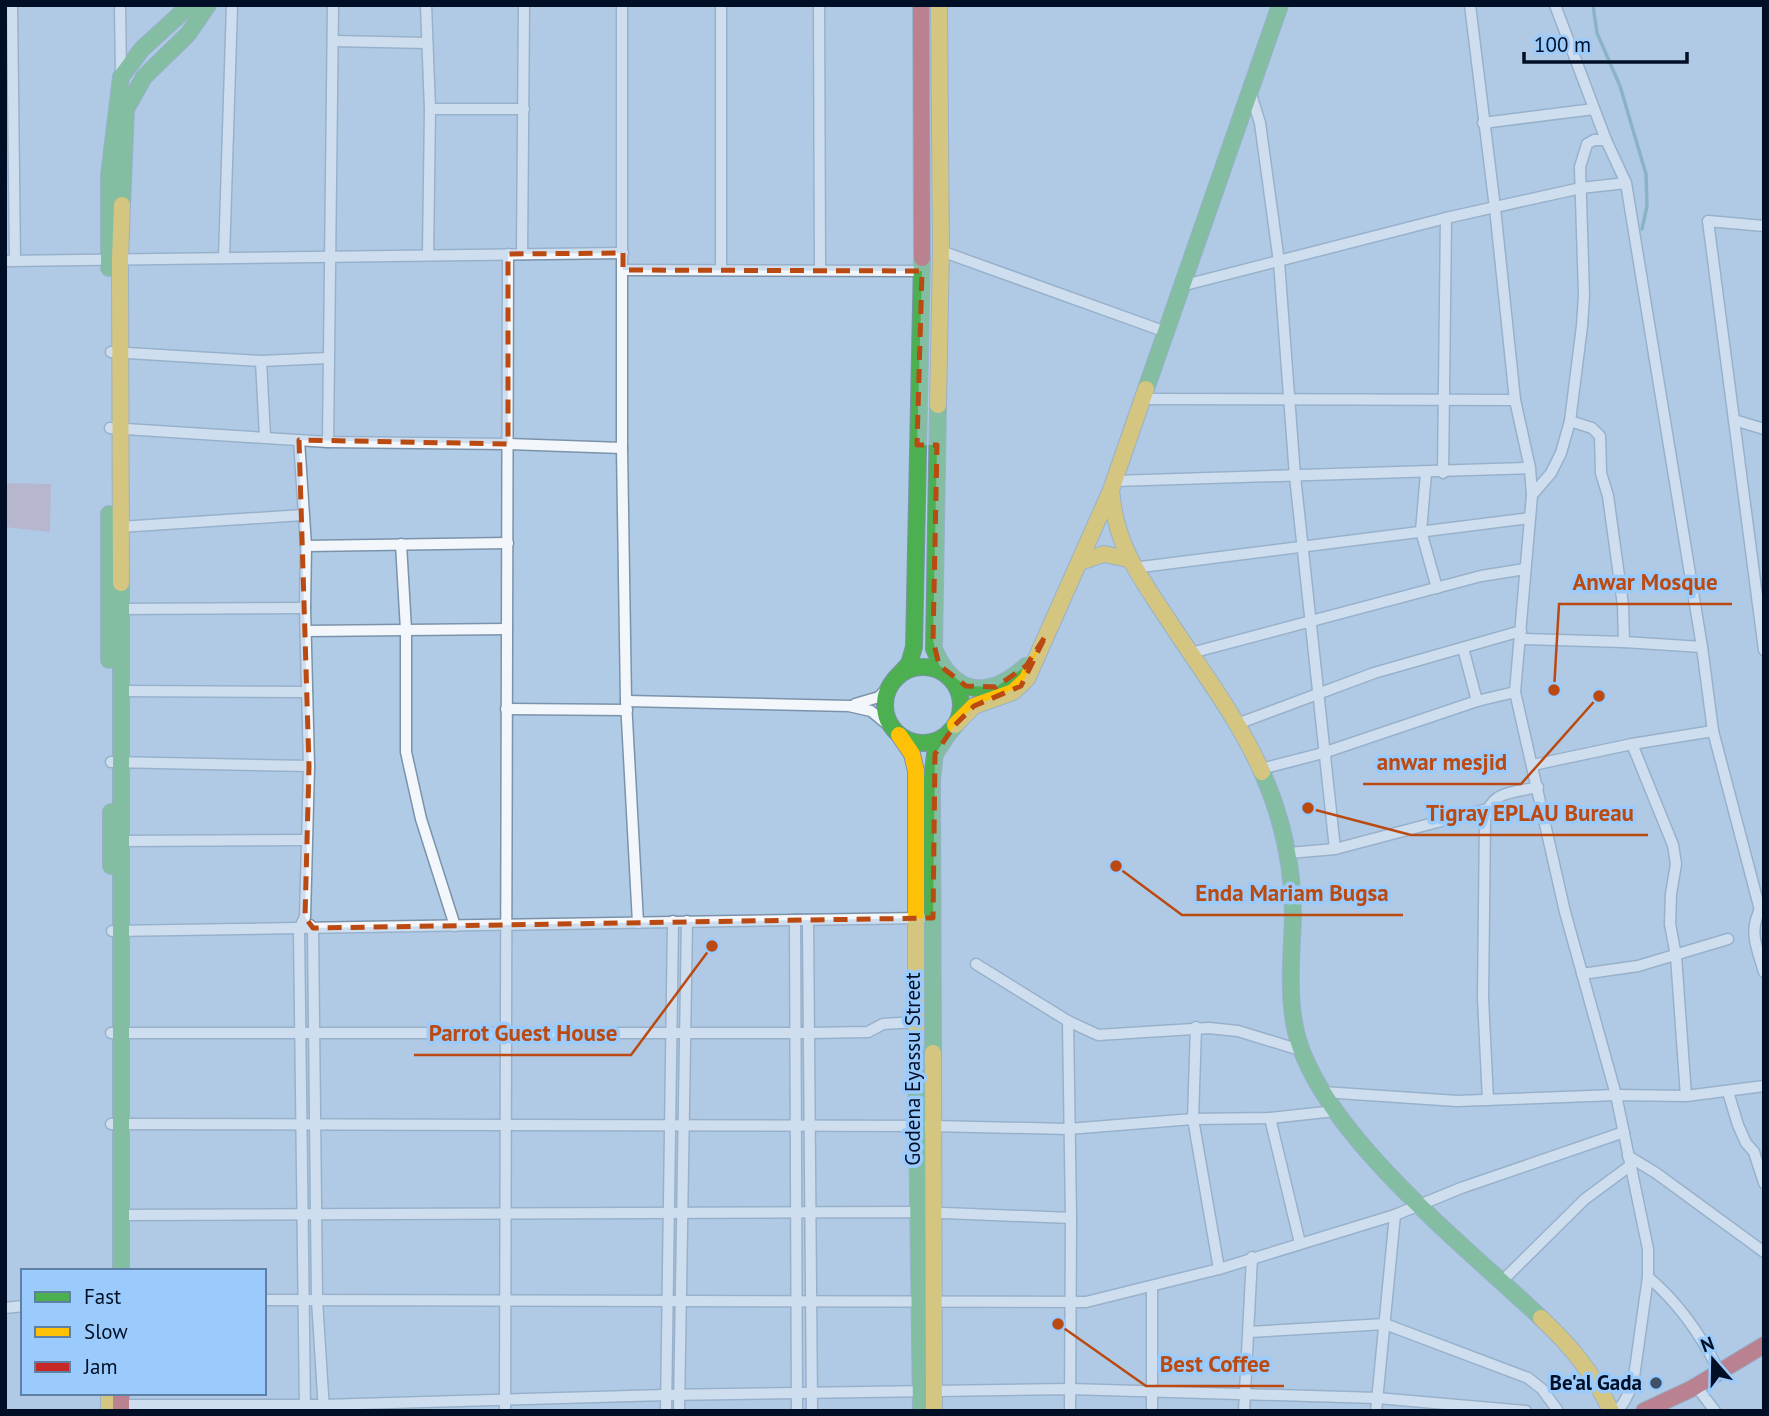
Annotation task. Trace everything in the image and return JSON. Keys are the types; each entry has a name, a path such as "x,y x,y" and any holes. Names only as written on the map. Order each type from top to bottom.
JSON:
{"street":[{"path":"12,5 10,261 623,253"},
{"path":"110,1269 117,1034 115,259 109,175 121,77 120,5"},
{"path":"115,259 126,109 121,77 142,49 190,5"},
{"path":"126,109 144,77 188,34 208,5"},
{"path":"224,258 232,5"},
{"path":"328,442 332,5"},
{"path":"426,5 430,109 428,255"},
{"path":"522,254 524,5"},
{"path":"622,5 622,448 627,706 638,923"},
{"path":"721,5 721,270"},
{"path":"819,5 820,270"},
{"path":"849,706 879,696 909,664 914,647 922,271 921,5"},
{"path":"939,5 941,251 933,640 939,665 959,694 960,710 953,728"},
{"path":"506,709 849,706 871,710 906,740 922,743 937,740 974,706 1002,697 1021,686 1027,679 1113,485 1280,5"},
{"path":"1470,5 1515,400 1530,468 1532,495 1515,692 1565,912 1616,1095 1648,1249 1648,1277 1633,1384 1617,1411"},
{"path":"1555,5 1594,109 1626,183 1702,647 1713,731 1762,906 1753,926 1753,937 1764,972"},
{"path":"922,37 939,38"},
{"path":"333,41 427,43"},
{"path":"1250,91 1260,123 1279,262 1295,476 1335,849"},
{"path":"430,109 524,109"},
{"path":"1483,123 1594,109"},
{"path":"1532,495 1550,473 1561,453 1570,421 1583,305 1580,167 1587,144 1606,139"},
{"path":"1181,286 1446,218 1581,188 1626,183"},
{"path":"1443,473 1446,218"},
{"path":"1764,226 1708,221 1764,650"},
{"path":"941,251 1166,332"},
{"path":"505,1405 508,254"},
{"path":"623,270 922,271"},
{"path":"115,353 261,361 328,358"},
{"path":"261,361 265,437"},
{"path":"1142,399 1515,400"},
{"path":"1734,420 1764,429"},
{"path":"1570,421 1592,428 1600,436 1601,472 1608,496 1623,605 1624,642"},
{"path":"116,429 328,442 622,448"},
{"path":"116,429 120,527 114,609 120,691 116,762 122,841 116,931"},
{"path":"299,440 306,546 309,766 305,917 299,929 305,1408"},
{"path":"917,445 937,444"},
{"path":"1113,485 1530,468"},
{"path":"1426,473 1421,531 1437,587"},
{"path":"1113,485 1113,515 1130,564 1237,724 1261,769 1289,852 1292,891 1290,1006 1300,1050 1323,1092 1347,1127 1420,1206 1567,1344 1596,1379 1611,1411"},
{"path":"120,527 303,515"},
{"path":"1080,562 1112,553 1130,564 1530,518"},
{"path":"306,546 508,543"},
{"path":"401,544 406,630 406,752 421,819 455,926"},
{"path":"1191,653 1437,587 1525,569"},
{"path":"114,609 305,608"},
{"path":"306,631 507,629"},
{"path":"896,732 886,716 885,700 892,682 908,670 924,667 946,675 966,687 996,687 1017,676 1046,635"},
{"path":"1237,724 1374,673 1520,635 1702,647"},
{"path":"1462,648 1477,701"},
{"path":"120,691 307,692"},
{"path":"1261,769 1323,753 1477,701 1515,692"},
{"name":"Godena Eyassu Street","path":"921,1411 927,1390 926,1126 933,918 932,771 938,748 953,728"},
{"path":"1533,765 1632,744 1713,731"},
{"name":"Godena Eyassu Street","path":"896,732 915,761 916,1022 926,1126"},
{"path":"1632,744 1673,845 1676,863 1670,924 1676,956 1686,1096"},
{"path":"116,762 309,766"},
{"path":"1488,1100 1483,998 1485,820 1492,800 1504,794 1538,788"},
{"path":"1289,852 1335,849 1487,809"},
{"path":"122,841 306,840"},
{"path":"305,917 313,928 317,1300 324,1408"},
{"path":"116,931 933,918"},
{"path":"795,920 797,1411"},
{"path":"808,920 812,1411"},
{"path":"679,1411 687,921"},
{"path":"666,1411 673,922"},
{"path":"1582,974 1638,966 1728,939"},
{"path":"976,964 1068,1021 1098,1035 1196,1027 1238,1031 1300,1050"},
{"path":"1068,1021 1070,1411"},
{"path":"117,1034 809,1033 868,1032 883,1024 916,1022"},
{"path":"1196,1027 1193,1119 1219,1269"},
{"path":"1323,1092 1457,1101 1616,1095 1686,1096 1764,1086"},
{"path":"1728,1092 1738,1125 1754,1153 1764,1183"},
{"path":"116,1124 926,1126 1068,1129 1193,1119 1270,1118 1335,1111"},
{"path":"1270,1118 1300,1243"},
{"path":"116,1124 121,1269"},
{"path":"266,1300 1086,1303 1219,1269 1395,1214 1461,1188 1624,1132"},
{"path":"1630,1160 1656,1173 1764,1252"},
{"path":"1502,1281 1585,1199 1630,1160"},
{"path":"121,1215 926,1212 1071,1218"},
{"path":"1376,1411 1395,1214"},
{"path":"1244,1411 1252,1258"},
{"path":"1648,1277 1695,1327 1719,1371"},
{"path":"1152,1287 1152,1411"},
{"path":"1249,1332 1385,1324 1528,1378 1542,1389 1558,1411"},
{"path":"1644,1411 1694,1387 1764,1345"},
{"path":"1675,1411 1694,1387"},
{"path":"1694,1387 1714,1411"},
{"path":"115,1403 324,1408 505,1405 666,1395 1070,1388 1377,1398 1526,1411"},
{"name":"Godena Eyassu Street","path":"927,1390 934,1411"}],"highlighted area":[{"path":"623,253 623,270 922,271 917,445 937,445 933,640 939,665 966,686 996,687 1026,666 1046,635 1021,686 974,706 955,725 935,754 933,918 313,928 305,917 309,766 299,440 508,444 508,254"}],"shaded area":[{"path":"5,483 51,484 50,532 5,527"}],"waterway":[{"path":"1593,5 1597,33 1620,86 1646,174 1647,206 1642,229"}],"traffic: fast":[{"path":"109,268 109,175 121,77 142,49 190,5"},
{"path":"122,205 126,109 144,77 188,34 208,5"},
{"path":"1146,389 1280,5"},
{"path":"895,679 909,664 914,647 922,258"},
{"path":"938,405 934,649 952,677 974,688 999,684 1026,666"},
{"path":"109,514 109,660"},
{"path":"121,583 121,1269"},
{"path":"923,667 938,670 950,678 958,690 961,705 958,720 950,732 938,740 923,743 908,740 896,732 888,720 885,705 888,690 896,678 908,670 923,667"},
{"path":"933,1053 932,780 935,754 950,731"},
{"path":"1262,772 1281,824 1288,860 1293,916 1292,1009 1306,1061 1329,1102 1396,1182 1541,1318"},
{"path":"111,812 111,866"},
{"path":"916,1043 921,1411"}],"traffic: slow":[{"path":"938,405 941,251 939,5"},
{"path":"121,583 122,205"},
{"path":"955,725 974,706 1013,692 1027,679 1111,490 1146,389"},
{"path":"1111,490 1118,528 1131,560 1230,713 1262,772"},
{"path":"1080,562 1104,554 1128,559"},
{"path":"899,735 912,754 916,771 916,1043"},
{"path":"933,1053 934,1411"},
{"path":"1541,1318 1581,1361 1611,1411"},
{"path":"109,1395 109,1411"}],"traffic: jam":[{"path":"921,5 922,258"},
{"path":"1644,1411 1691,1389 1764,1345"},
{"path":"121,1395 121,1411"}],"place":[{"name":"Anwar Mosque","path":"1554,690"},
{"name":"anwar mesjid","path":"1599,696"},
{"name":"Tigray EPLAU Bureau","path":"1308,808"},
{"name":"Enda Mariam Bugsa","path":"1116,866"},
{"name":"Parrot Guest House","path":"712,946"},
{"name":"Best Coffee","path":"1058,1324"},
{"name":"Be'al Gada","path":"1656,1383"}]}
